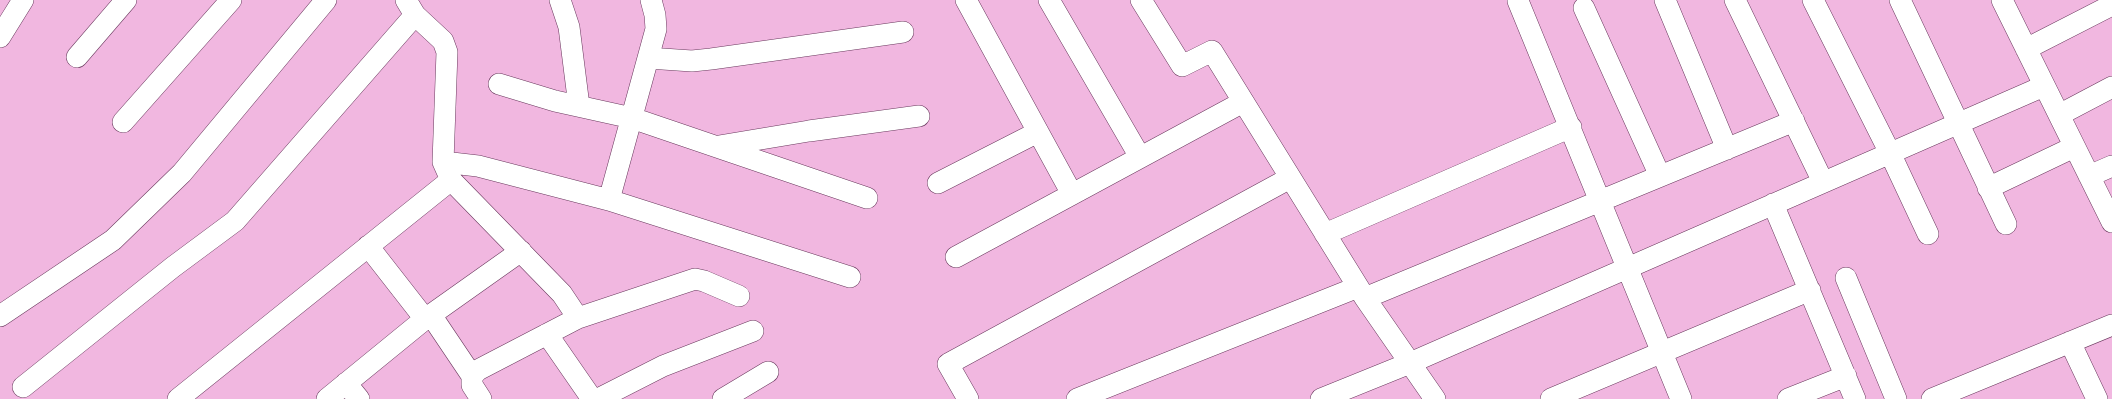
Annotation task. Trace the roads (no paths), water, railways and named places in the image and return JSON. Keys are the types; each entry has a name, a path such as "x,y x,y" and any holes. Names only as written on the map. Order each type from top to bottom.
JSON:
{"street":[{"path":"0,37 23,0"},
{"path":"77,57 126,0"},
{"path":"123,122 231,0"},
{"path":"0,316 113,240 182,173 326,0"},
{"path":"560,0 569,27 579,106"},
{"path":"609,200 656,30 655,15 650,0"},
{"path":"966,0 1072,194"},
{"path":"1049,0 1140,158"},
{"path":"1141,0 1182,66 1212,51 1361,292 1435,399"},
{"path":"1665,0 1727,149"},
{"path":"1735,0 1823,182"},
{"path":"1813,0 1890,153 1928,234"},
{"path":"1900,0 2006,224"},
{"path":"2002,0 2112,222"},
{"path":"1518,1 1682,399"},
{"path":"2026,49 2112,5"},
{"path":"23,387 173,268 235,221 410,8 443,41 447,52 447,171 521,252 562,294 578,318"},
{"path":"1584,8 1660,176"},
{"path":"648,58 692,61 903,32"},
{"path":"499,84 579,106 632,118 867,198"},
{"path":"1321,399 1410,363 2044,86"},
{"path":"2058,115 2112,87"},
{"path":"956,257 1243,102"},
{"path":"716,147 808,131 919,116"},
{"path":"1077,399 1601,201 1794,121"},
{"path":"1325,234 1571,127"},
{"path":"938,183 1038,132"},
{"path":"1988,188 2074,146"},
{"path":"178,399 368,246 447,171 478,166 609,200 850,277"},
{"path":"2089,176 2112,166"},
{"path":"968,399 948,364 1290,178"},
{"path":"1774,204 1856,399"},
{"path":"368,246 428,317 472,376 472,385 482,399"},
{"path":"327,399 428,317 521,252"},
{"path":"1846,278 1896,399"},
{"path":"472,376 478,370 578,318 695,279 704,281 739,296"},
{"path":"1551,399 1810,290"},
{"path":"1932,399 2112,325"},
{"path":"598,399 663,366 752,331"},
{"path":"547,334 592,399"},
{"path":"2070,342 2097,399"},
{"path":"723,399 768,372"},
{"path":"1788,399 1846,376"},
{"path":"346,383 359,399"}]}
